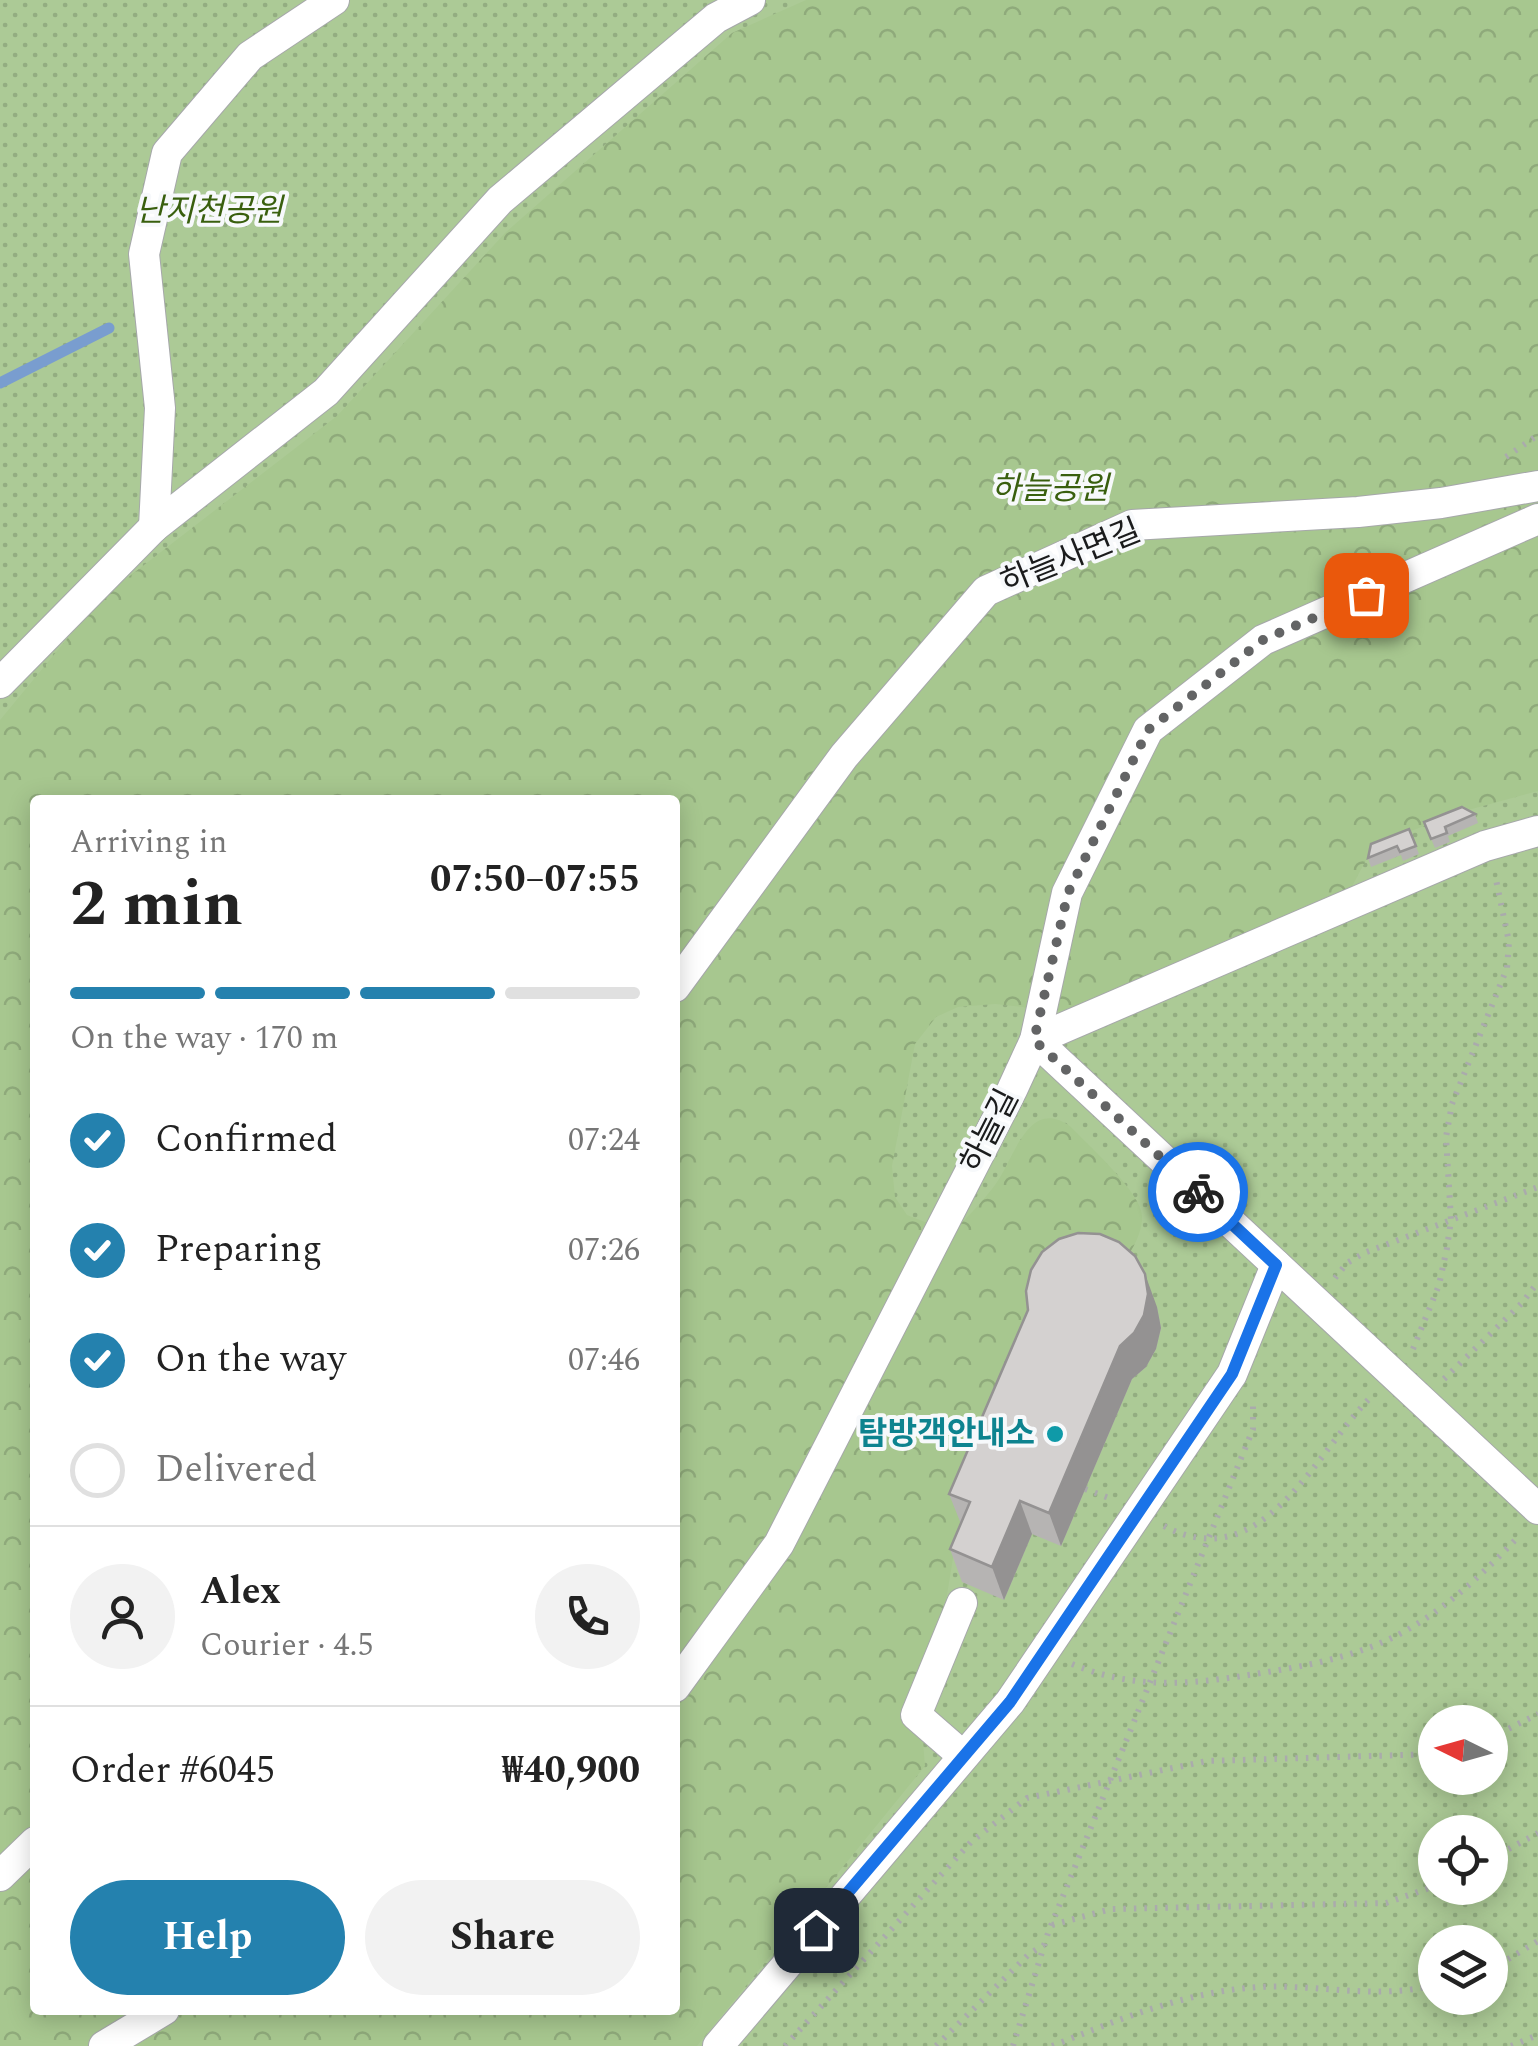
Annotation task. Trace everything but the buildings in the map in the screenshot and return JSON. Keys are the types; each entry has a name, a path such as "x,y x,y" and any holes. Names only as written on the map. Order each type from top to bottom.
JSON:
{"street":[{"path":"154,527 160,408 144,254 167,153 250,56 334,0"},
{"path":"0,683 154,527 326,392 500,200 716,18 750,0"},
{"name":"하늘사면길","path":"680,980 844,756 986,591 1132,525 1358,512 1538,486"},
{"name":"하늘길","path":"680,1680 779,1544 1034,1040 1068,893 1148,730 1263,640 1538,519"},
{"path":"1532,1518 1426,1405 1034,1040 1485,846 1538,831"},
{"path":"718,2046 1010,1702 1232,1374 1276,1265"},
{"path":"962,1603 916,1715 963,1756"},
{"path":"0,1876 30,1847"},
{"path":"104,2046 156,2015"}],"path":[{"path":"1140,1511 1181,1535 1208,1541 1227,1537 1278,1510 1364,1404 1410,1357 1439,1286 1451,1220 1446,1137 1452,1104 1507,968 1509,942 1485,846"},
{"path":"1315,1302 1347,1263 1538,1187"},
{"path":"1426,1405 1450,1372 1522,1303 1538,1282"},
{"path":"1013,2046 1051,1925 1252,1428 1255,1410 1251,1396 1232,1374"},
{"path":"1044,1652 1088,1670 1150,1684 1190,1684 1318,1664 1394,1637 1451,1602 1532,1518"},
{"path":"1508,1729 1538,1714"},
{"path":"785,2046 971,1842 1027,1798 1207,1761 1418,1755"},
{"path":"1508,1849 1538,1832"},
{"path":"1051,1925 1111,1909 1386,1903 1418,1892"},
{"path":"1508,1959 1538,1941"},
{"path":"936,2046 1029,1954 1045,1944"},
{"path":"1052,2046 1154,2006 1203,1993 1262,1987 1375,1993 1418,1987"},
{"path":"1511,2046 1538,2035"}],"green space":[{"name":"하늘공원","path":"0,0 1538,0 1538,2046 0,2046"},
{"name":"하늘공원","path":"806,0 1538,0 1538,791 1461,812 1374,845 1339,911 1083,1006 1058,1011 995,1004 958,1007 936,1017 915,1044 892,1166 895,1197 907,1215 948,1231 957,1228 995,1185 1033,1125 1044,1119 1056,1119 1071,1127 1124,1182 1140,1206 1141,1228 1124,1261 1033,1343 958,1528 923,1741 925,1766 697,2046 0,2046 0,720 100,599 337,416 505,233 732,33"}],"waterway":[{"path":"0,383 109,328"}],"way so far":[{"path":"1198,1192 1034,1040 1068,893 1148,730 1263,640 1366,595"}],"place":[{"name":"탐방객안내소","path":"1055,1434"}],"route":[{"path":"816,1930 1010,1702 1232,1374 1276,1265 1198,1192"}],"park label":[{"name":"난지천공원","path":"209,211"}]}
